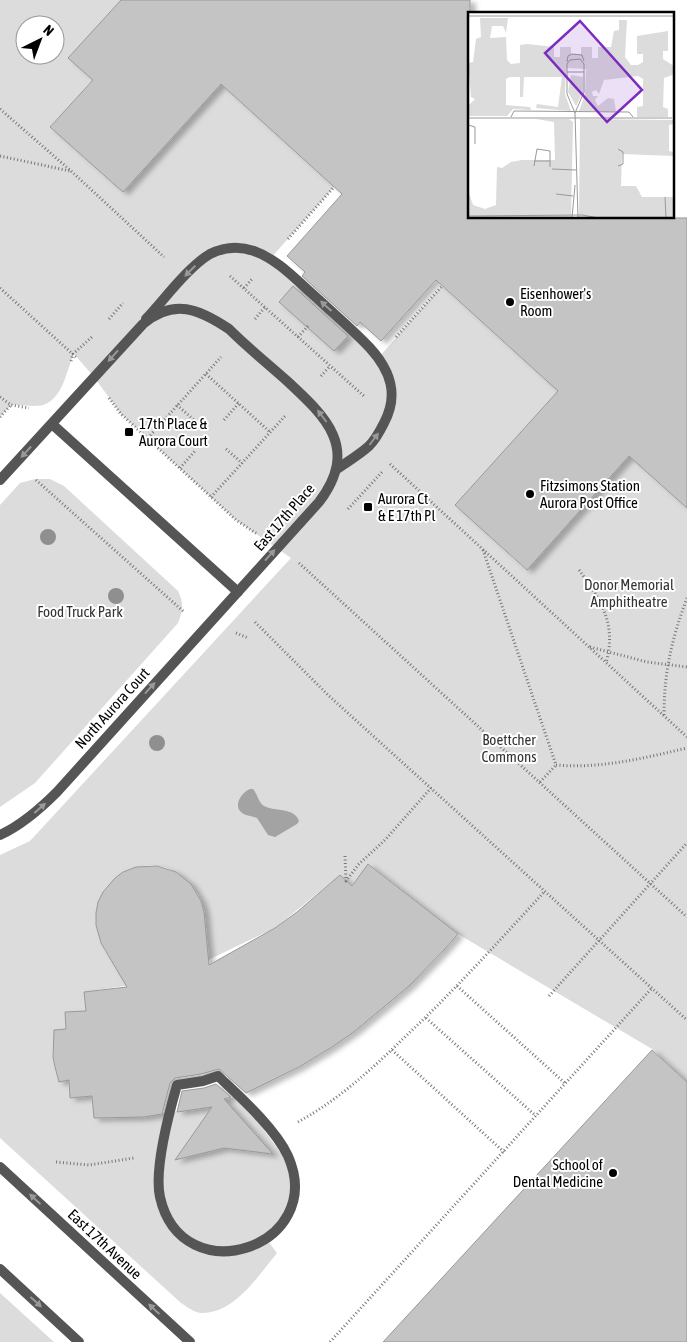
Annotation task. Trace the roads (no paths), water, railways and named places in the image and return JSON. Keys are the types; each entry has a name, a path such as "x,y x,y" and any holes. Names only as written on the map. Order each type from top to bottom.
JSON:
{"street":[{"path":"0,480 191,270 210,255 224,249 238,248 254,251 277,264 366,343 380,360 392,389 391,409 378,434 369,446 337,469"},
{"path":"136,331 154,316 177,308 199,312 216,319 230,329 316,409 326,421 338,454 337,469"},
{"path":"52,424 238,592"},
{"name":"East 17th Place","path":"238,592 323,496 337,469"},
{"name":"North Aurora Court","path":"0,835 20,824 46,803 238,592"},
{"path":"218,1076 272,1132 282,1146 292,1168 294,1192 291,1204 280,1226 270,1236 246,1249 233,1252 207,1249 184,1238 168,1218 163,1208 158,1184 163,1151 169,1113 177,1085 203,1081 218,1076"},
{"name":"East 17th Avenue","path":"0,1167 190,1342"},
{"path":"0,1269 80,1342"}],"place":[{"name":"Eisenhower's Room","path":"510,302"},
{"name":"17th Place & Aurora Court","path":"129,432"},
{"name":"Fitzsimons Station Aurora Post Office","path":"530,494"},
{"name":"Aurora Ct & E 17th Pl","path":"368,507"},
{"name":"School of Dental Medicine","path":"613,1173"}],"park label":[{"name":"Donor Memorial Amphitheatre","path":"629,592"},
{"name":"Food Truck Park","path":"80,611"},
{"name":"Boettcher Commons","path":"509,748"}]}
